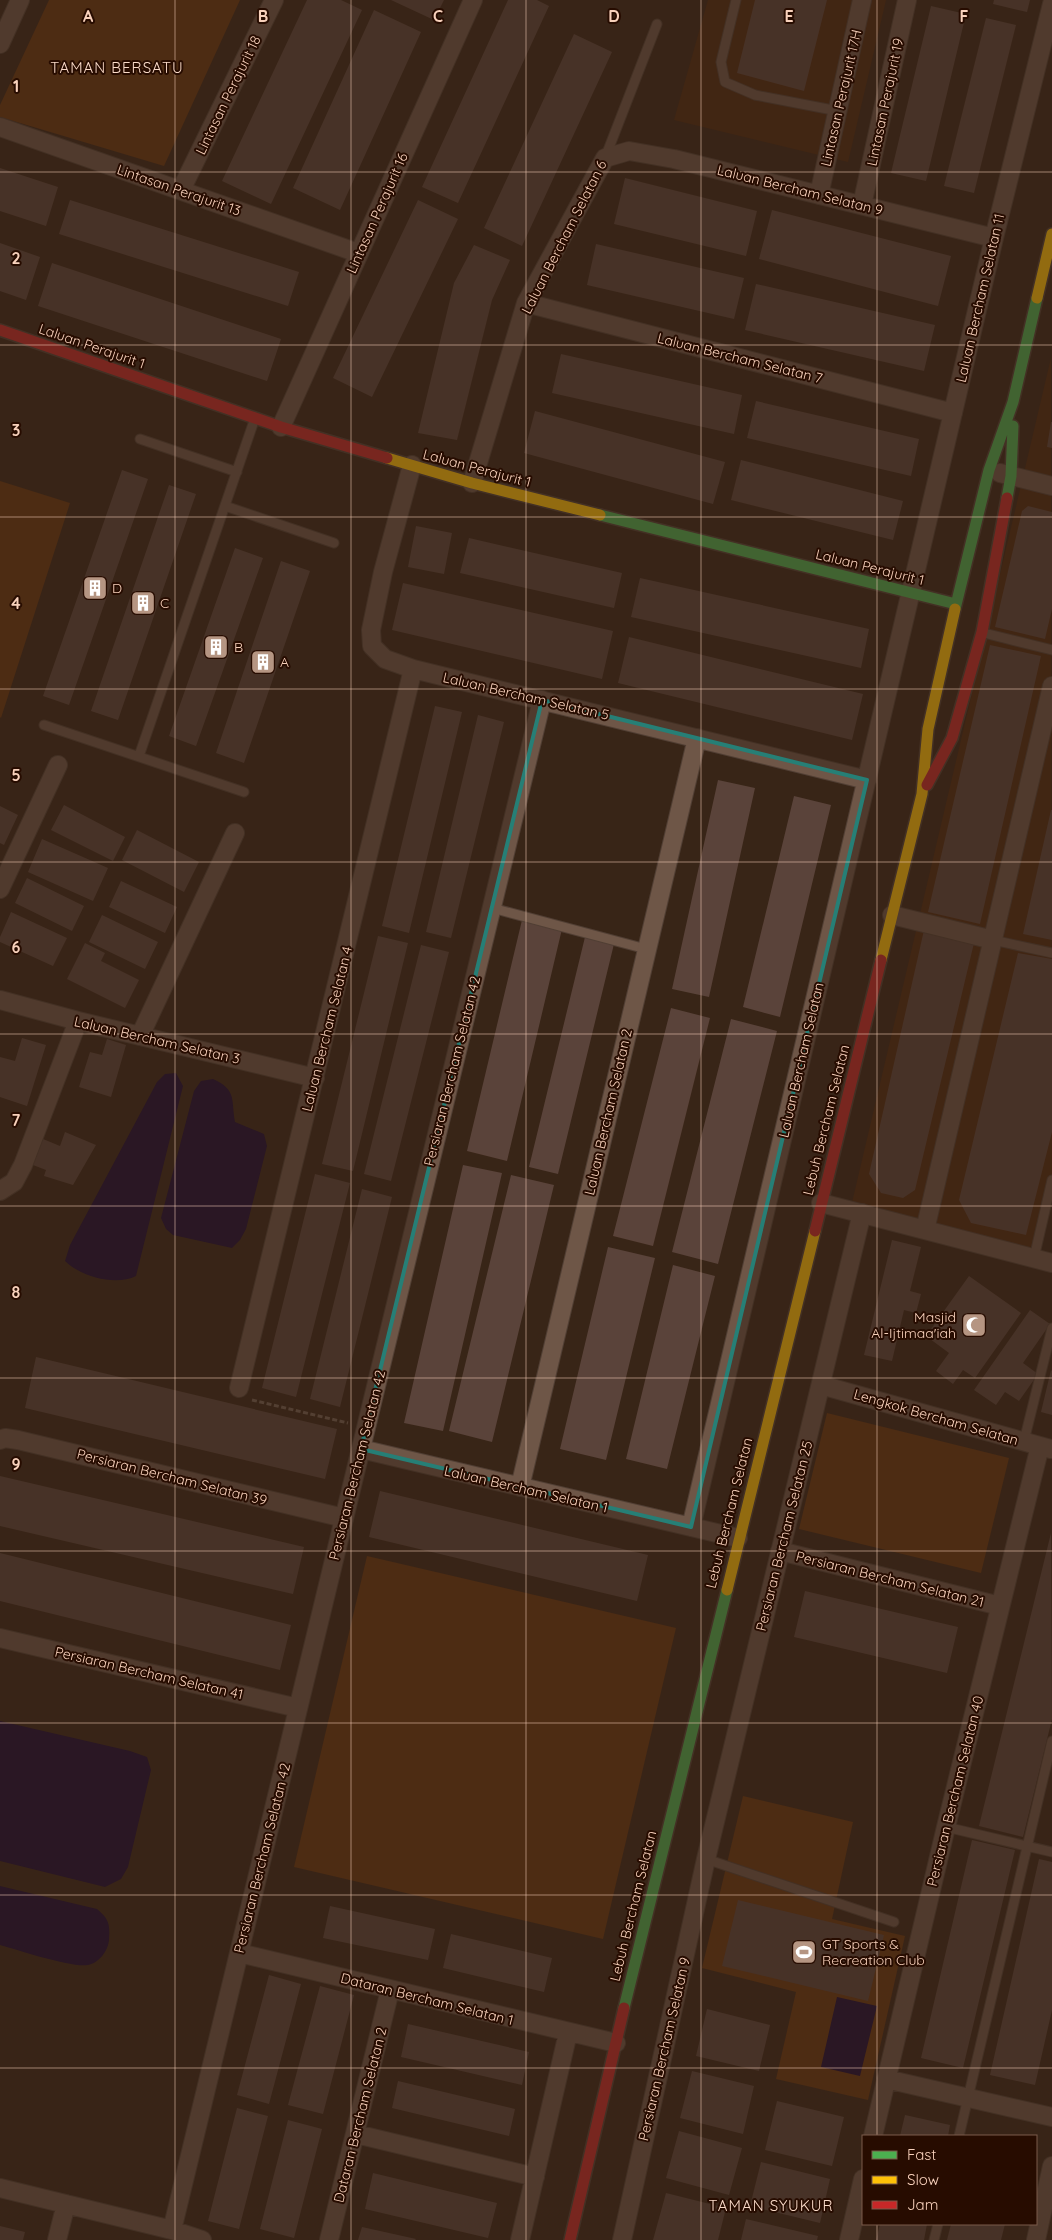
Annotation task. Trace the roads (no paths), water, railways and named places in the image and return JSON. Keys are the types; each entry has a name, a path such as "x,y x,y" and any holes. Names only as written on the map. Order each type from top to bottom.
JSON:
{"street":[{"path":"0,44 20,0"},
{"name":"Lintasan Perajurit 18","path":"181,190 274,0"},
{"name":"Lintasan Perajurit 16","path":"280,427 473,0"},
{"name":"Lintasan Perajurit 17H","path":"819,195 862,0"},
{"name":"Lintasan Perajurit 19","path":"862,205 907,0"},
{"name":"Laluan Bercham Selatan 11","path":"911,593 994,238 1052,4"},
{"name":"Lintasan Perajurit 13","path":"0,127 358,253"},
{"name":"Laluan Bercham Selatan 9","path":"605,158 629,151 674,159 994,238"},
{"name":"Laluan Bercham Selatan 6","path":"472,483 526,303 605,158"},
{"path":"922,794 928,729 956,604 989,470 1013,402 1052,234"},
{"name":"Laluan Bercham Selatan 7","path":"526,303 953,413"},
{"name":"Laluan Perajurit 1","path":"0,330 280,427 472,483 956,604"},
{"path":"922,794 952,738 982,632 1012,476 1013,402"},
{"name":"Laluan Bercham Selatan 5","path":"412,465 371,630 372,646 385,659 413,669 867,780"},
{"path":"989,470 1052,486"},
{"path":"981,573 988,547 1003,522"},
{"name":"Laluan Bercham Selatan","path":"692,1527 911,593"},
{"path":"956,604 967,600 970,596"},
{"path":"956,604 966,625"},
{"name":"Laluan Bercham Selatan 4","path":"239,1388 413,669"},
{"path":"952,738 951,706 959,670"},
{"path":"925,1230 1052,686"},
{"name":"Persiaran Bercham Selatan 42","path":"172,2230 542,700"},
{"name":"Laluan Bercham Selatan 2","path":"520,1488 697,738"},
{"path":"0,889 58,766"},
{"name":"Lebuh Bercham Selatan","path":"570,2240 738,1538 922,794"},
{"path":"140,1036 235,833"},
{"path":"892,916 993,940"},
{"name":"Laluan Bercham Selatan 3","path":"0,1000 78,1022 315,1078"},
{"path":"0,1191 14,1182 23,1165 78,1022"},
{"path":"821,1203 1052,1263"},
{"name":"Persiaran Bercham Selatan 25","path":"706,1859 862,1214"},
{"name":"Lengkok Bercham Selatan","path":"820,1385 1039,1445"},
{"name":"Persiaran Bercham Selatan 39","path":"0,1440 5,1438 18,1440 344,1518"},
{"name":"Persiaran Bercham Selatan 40","path":"873,2135 1039,1445"},
{"name":"Laluan Bercham Selatan 1","path":"361,1449 738,1538"},
{"name":"Persiaran Bercham Selatan 21","path":"780,1551 1000,1606"},
{"name":"Persiaran Bercham Selatan 41","path":"0,1638 298,1708"},
{"name":"Persiaran Bercham Selatan 9","path":"622,2240 706,1859"},
{"name":"Dataran Bercham Selatan 1","path":"239,1953 616,2043"},
{"name":"Dataran Bercham Selatan 2","path":"329,2240 390,1990"},
{"path":"520,2240 568,2033"},
{"path":"886,2079 1052,2117"},
{"path":"356,2134 535,2177"},
{"path":"1036,2240 1048,2202 1052,2166"},
{"path":"849,2240 862,2183"},
{"path":"0,2188 172,2230 202,2240"},
{"path":"57,2240 66,2204"}],"lane":[{"path":"736,0 721,62 724,82 755,95 838,111"},
{"name":"Laluan Bercham Selatan 6","path":"605,158 657,24"},
{"path":"139,756 255,418"},
{"path":"140,439 237,472"},
{"path":"225,506 334,543"},
{"path":"982,632 1052,650"},
{"path":"44,724 244,792"},
{"path":"492,908 646,949"},
{"path":"993,940 1052,954"},
{"path":"1034,1258 1052,1180"},
{"path":"1039,1445 1052,1328"},
{"path":"959,2135 1052,1741"},
{"path":"946,1827 1052,1852"},
{"path":"706,1859 894,1922"},
{"path":"934,2240 938,2225"}],"place":[{"name":"D","path":"95,588"},
{"name":"C","path":"143,603"},
{"name":"B","path":"216,647"},
{"name":"A","path":"263,662"},
{"name":"Masjid Al-Ijtimaa'iah","path":"974,1325"},
{"name":"GT Sports & Recreation Club","path":"804,1952"}],"district":[{"name":"TAMAN BERSATU","path":"117,67"},
{"name":"TAMAN SYUKUR","path":"771,2205"}]}
